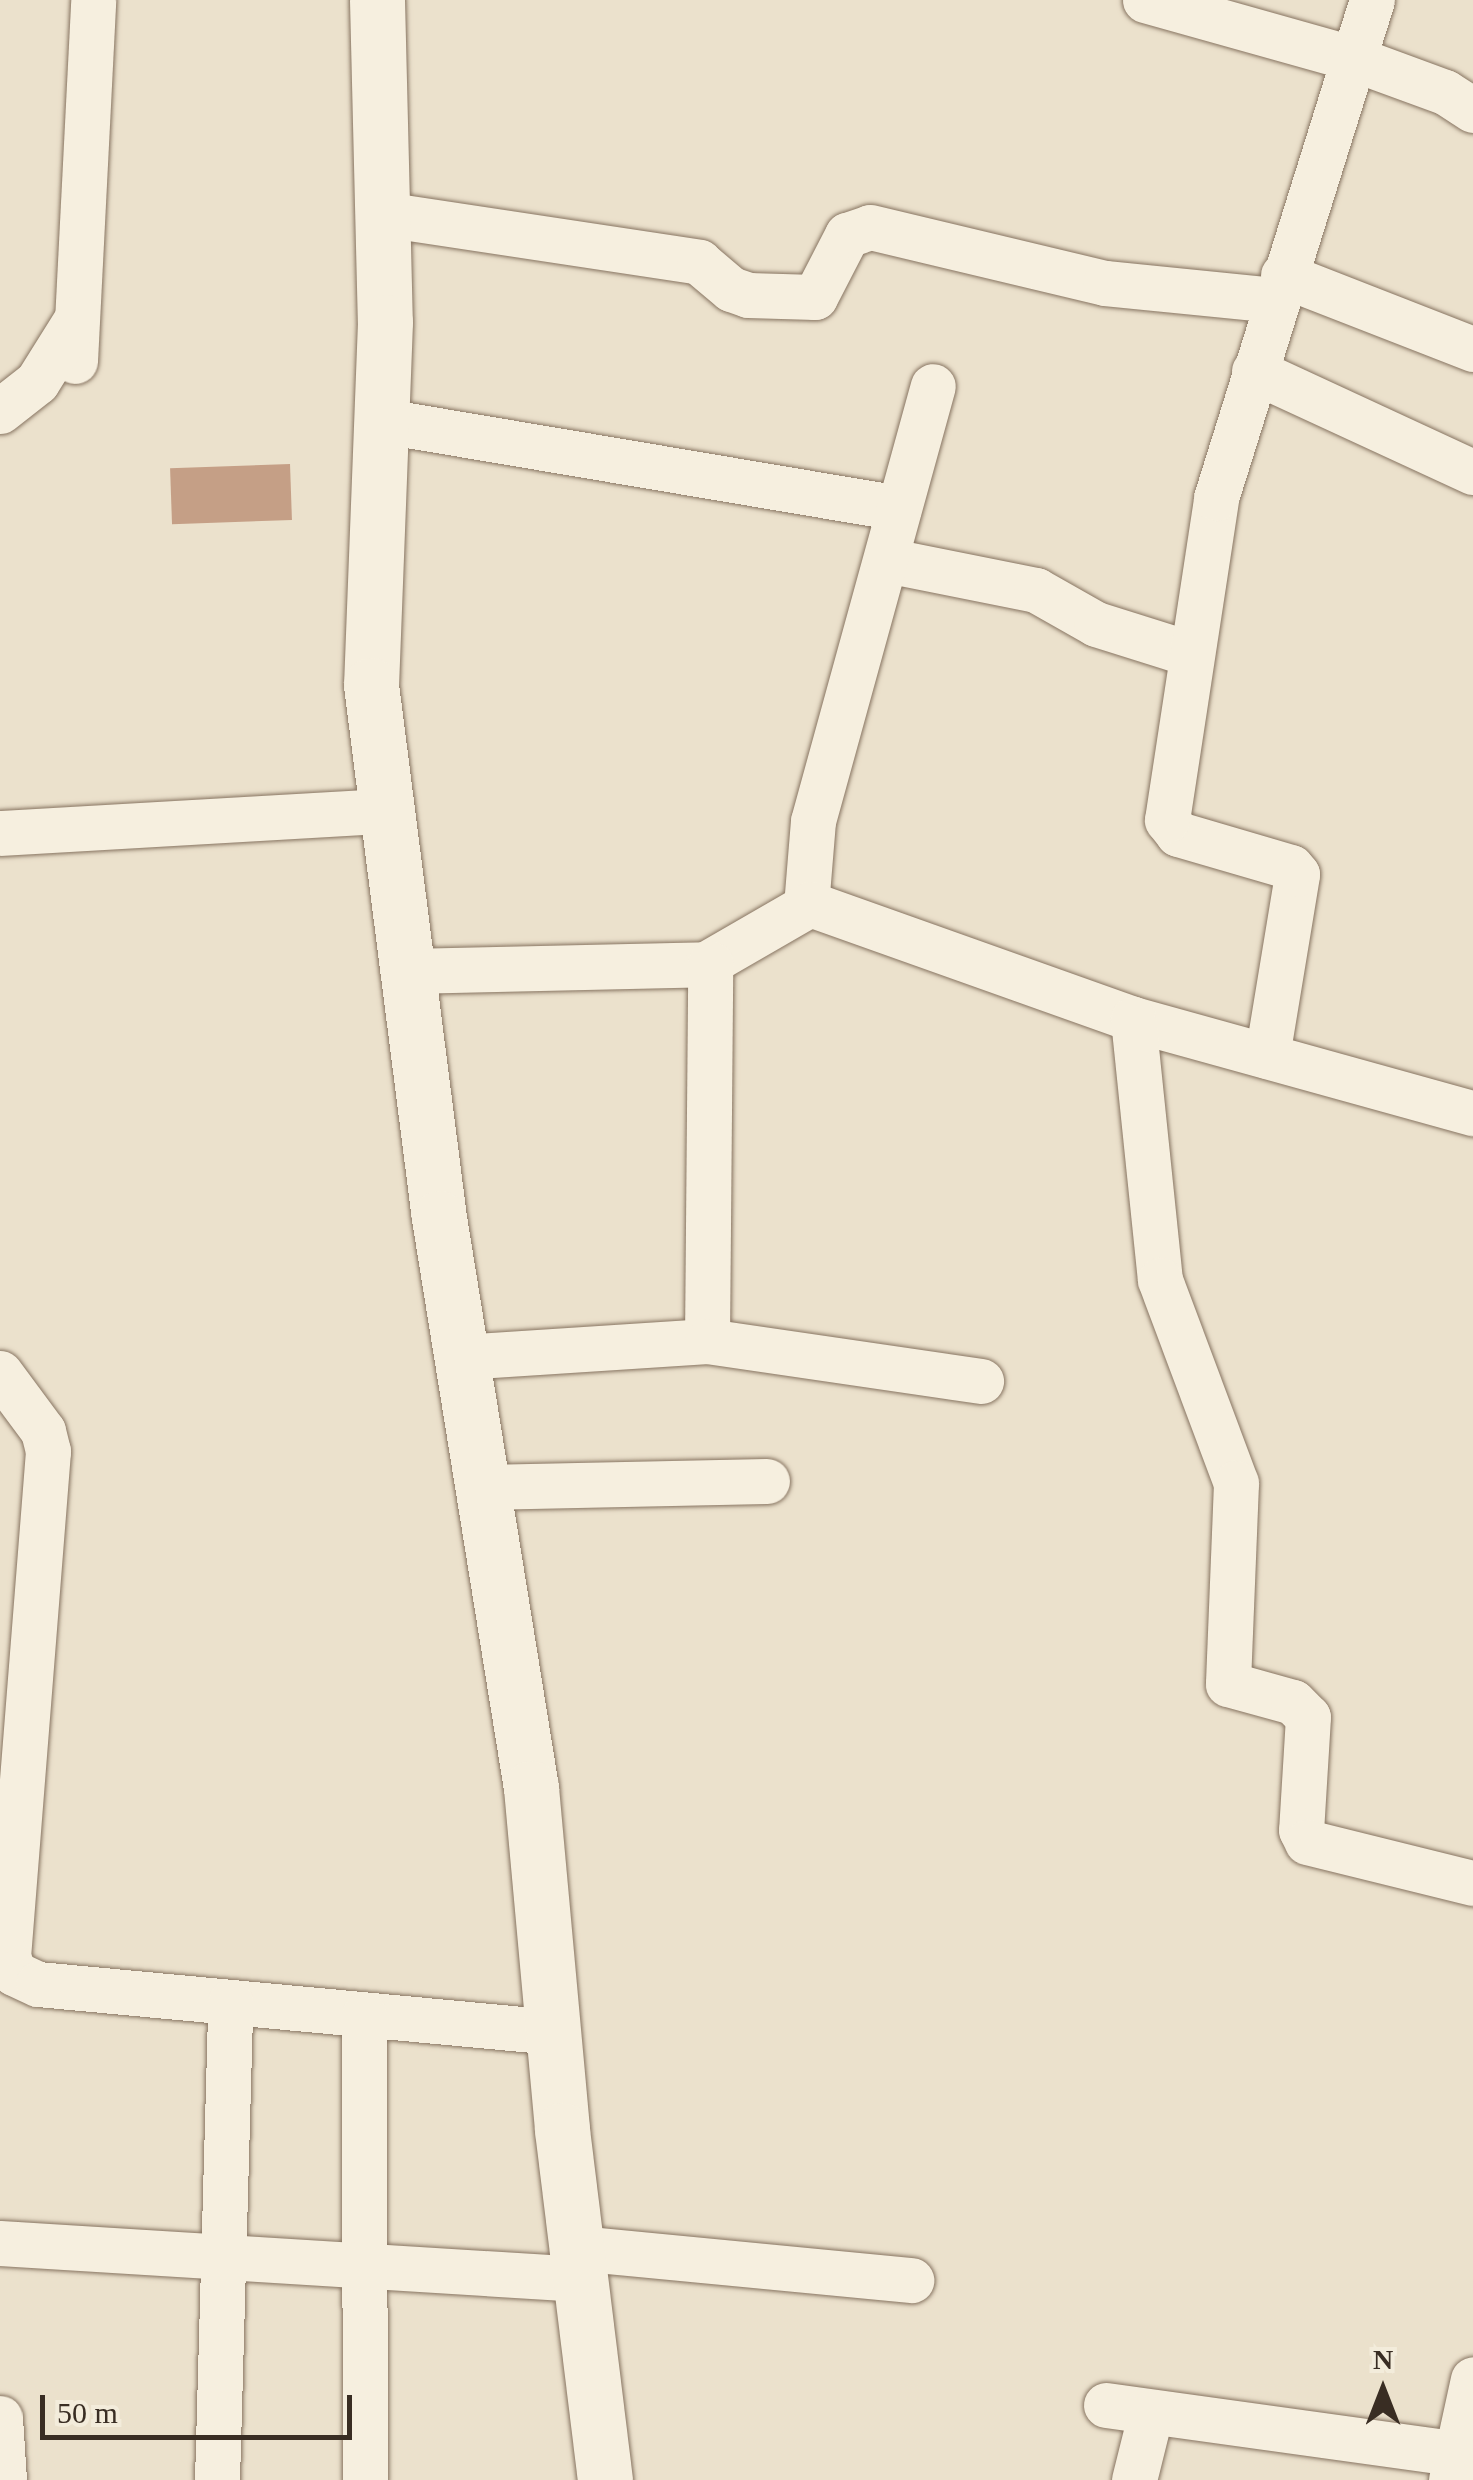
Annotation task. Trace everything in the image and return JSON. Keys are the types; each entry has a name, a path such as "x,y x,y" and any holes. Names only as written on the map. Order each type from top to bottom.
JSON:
{"street":[{"path":"0,412 37,382 76,340 92,0"},
{"path":"377,0 385,322 378,420 371,685 461,1357 530,1788 579,2264 606,2480"},
{"path":"1145,0 1352,58 1445,92 1473,110"},
{"path":"1267,1056 1297,874 1291,867 1170,829 1191,654 1216,498 1372,0"},
{"path":"382,214 699,262 731,289 748,295 815,297 847,234 870,227 1105,283 1280,288 1473,349"},
{"path":"1254,371 1473,472"},
{"path":"806,906 810,838 933,386"},
{"path":"378,420 900,508"},
{"path":"886,560 1036,590 1096,624 1191,654"},
{"path":"0,832 387,811"},
{"path":"408,971 710,962 806,906 1134,1019 1473,1113"},
{"path":"707,1341 710,962"},
{"path":"1134,1019 1160,1280 1236,1483 1228,1684 1293,1702 1308,1717 1301,1830 1306,1842 1473,1883"},
{"path":"461,1357 707,1341 981,1380"},
{"path":"0,1373 43,1431 48,1451 8,1958 14,1973 38,1984 554,2032"},
{"path":"482,1487 767,1481"},
{"path":"217,2480 230,2002"},
{"path":"364,2015 365,2480"},
{"path":"0,2243 362,2264 579,2264 911,2280"},
{"path":"1106,2405 1455,2467 1473,2379"},
{"path":"1134,2480 1150,2412"},
{"path":"0,2418 4,2480"}],"building":[{"path":"290,464 292,520 172,524 170,468"}]}
